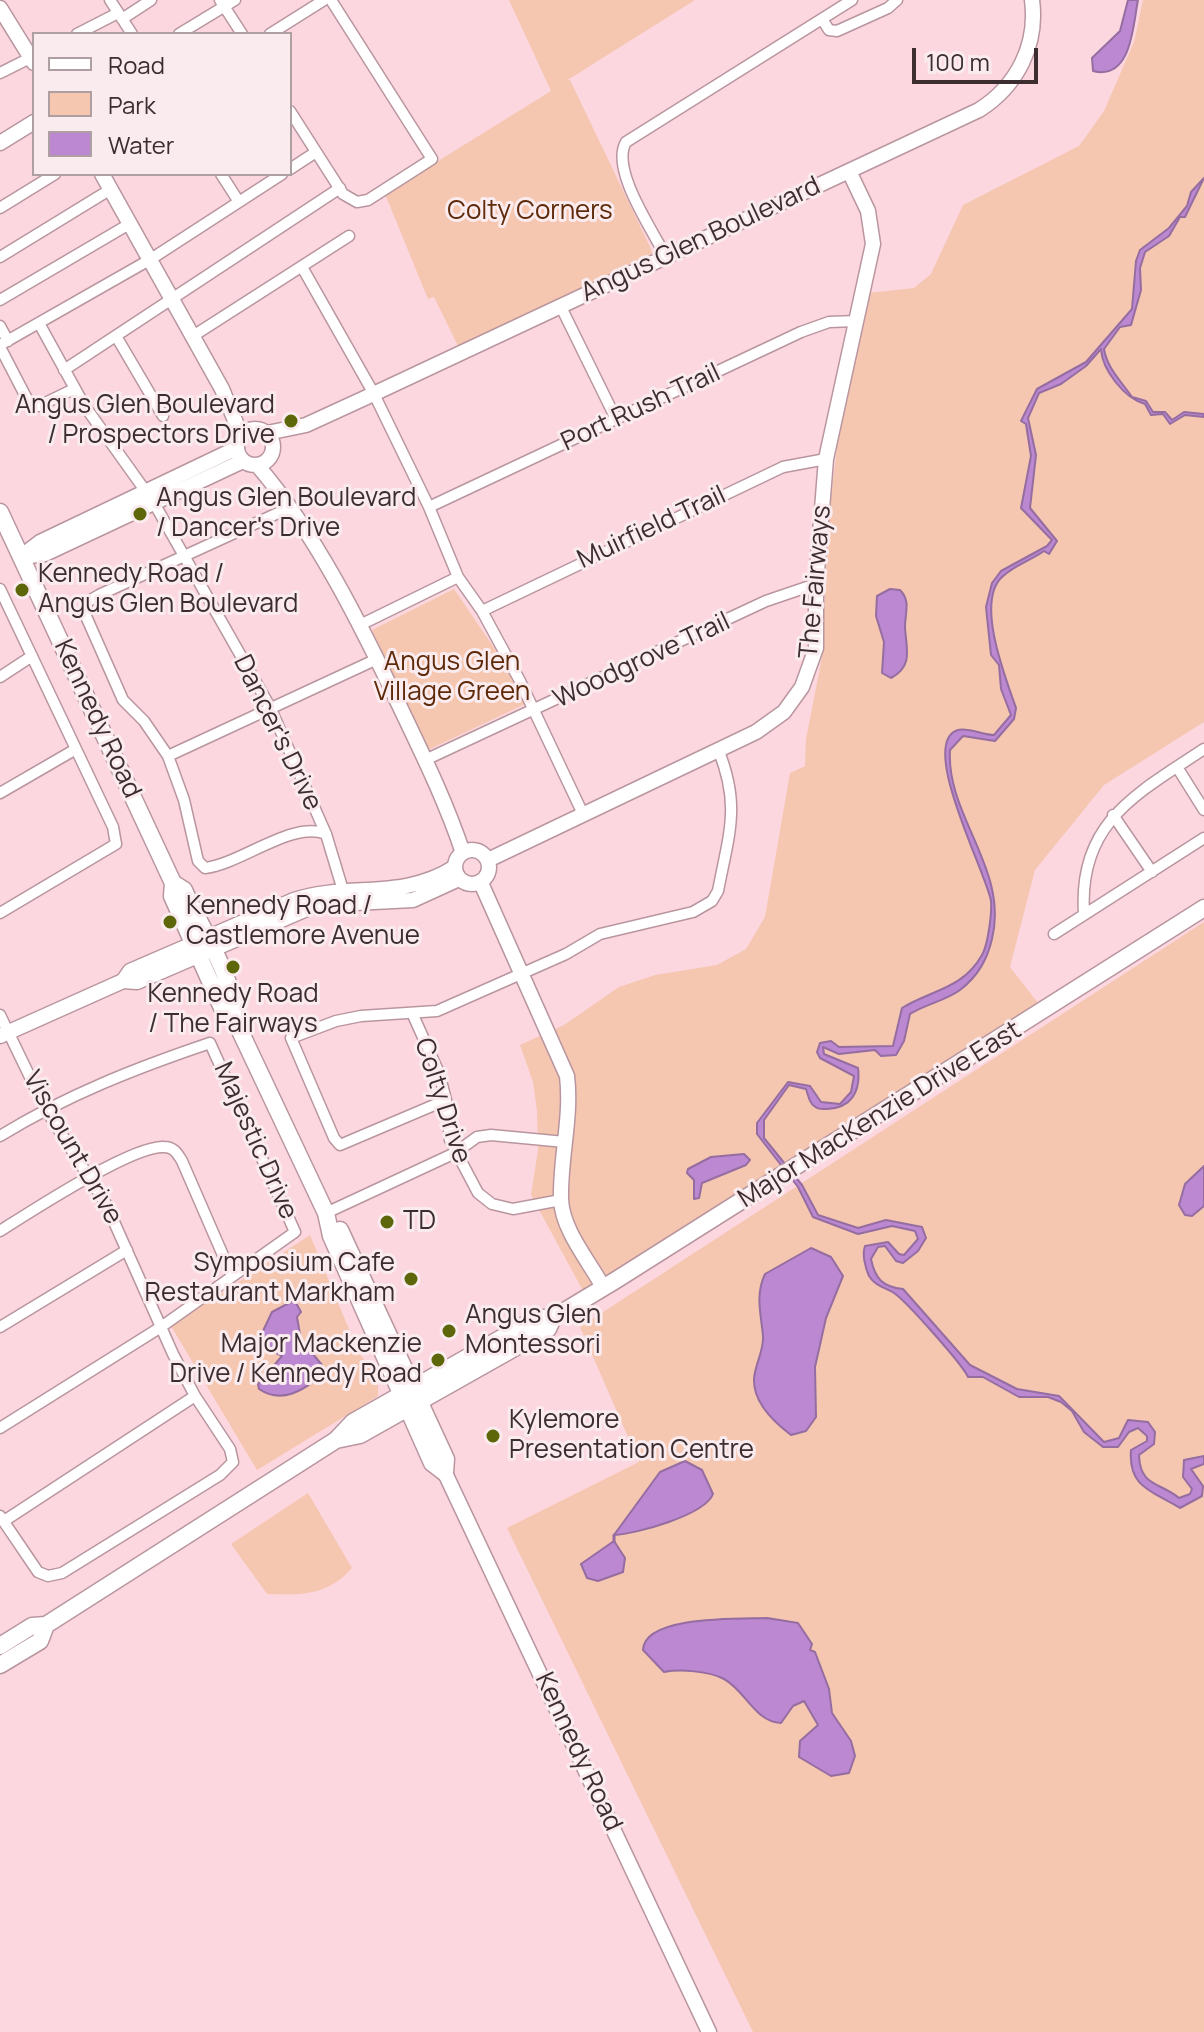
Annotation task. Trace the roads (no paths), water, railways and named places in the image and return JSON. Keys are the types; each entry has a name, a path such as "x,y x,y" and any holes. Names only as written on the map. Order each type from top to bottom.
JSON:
{"main road":[{"name":"Kennedy Road","path":"0,512 173,883 184,890 202,946 236,1003 233,1016 326,1213 331,1236 410,1397 432,1463 445,1473"},
{"name":"Major MacKenzie Drive East","path":"0,1646 32,1626 46,1625 336,1440 360,1435 410,1397 548,1329 553,1318 769,1186 1204,908"},
{"name":"Major MacKenzie Drive East","path":"0,1665 40,1641 46,1625"}],"street":[{"path":"110,0 131,32"},
{"path":"82,32 151,0"},
{"path":"182,32 222,3 235,0"},
{"path":"273,32 324,0"},
{"path":"292,114 350,199 365,201 432,159 331,0"},
{"path":"666,257 621,168 621,151 626,142 852,0"},
{"path":"822,19 829,30 837,31 888,8 897,0"},
{"name":"Angus Glen Boulevard","path":"22,557 40,542 149,498 967,116 997,96 1014,76 1027,52 1034,18 1032,0"},
{"path":"222,3 241,32"},
{"path":"0,8 4,24 32,58"},
{"path":"0,73 32,59"},
{"path":"0,143 32,123"},
{"path":"292,168 316,152"},
{"name":"The Fairways","path":"488,860 772,722 802,687 816,648 816,584 826,459 873,244 868,211 849,171"},
{"path":"0,208 52,176"},
{"path":"103,176 277,488 360,625 449,812 463,853 457,873"},
{"path":"222,176 239,202"},
{"path":"3,344 151,259 279,176"},
{"path":"64,370 340,188"},
{"path":"0,257 111,189"},
{"path":"0,300 131,223"},
{"path":"193,336 349,236"},
{"path":"302,267 374,394 429,507 458,577 482,611 536,711 583,814"},
{"path":"561,307 616,419"},
{"name":"Port Rush Trail","path":"429,507 801,332 829,322 857,321"},
{"name":"Dancer's Drive","path":"40,325 74,389 149,498 270,707 326,834 345,897"},
{"path":"0,326 3,344 27,399 39,406 74,389"},
{"path":"116,336 163,416"},
{"name":"Muirfield Trail","path":"482,611 783,467 826,459"},
{"path":"289,508 99,595 85,608 123,700 144,721 168,756 184,800 198,861 205,868 225,864 272,842 314,829 326,834"},
{"path":"360,625 458,577"},
{"name":"Woodgrove Trail","path":"425,760 536,711 766,601 816,584"},
{"path":"0,589 113,827 116,844 0,913"},
{"path":"0,677 32,656"},
{"path":"168,756 377,659"},
{"path":"0,793 76,749"},
{"path":"446,1100 340,1145 334,1138 291,1038 342,1019 437,1011 523,975 600,934 693,912 712,901 718,891 733,806 730,779 718,749"},
{"path":"1084,913 1086,866 1099,834 1113,815 1204,749"},
{"path":"1177,767 1204,810"},
{"path":"1113,815 1152,872"},
{"path":"1054,934 1204,838"},
{"path":"463,853 478,851 488,860 489,872 481,883"},
{"path":"457,873 465,884 481,883"},
{"path":"4,1034 123,981 130,971 316,905 345,897 409,888 457,873"},
{"path":"481,883 567,1076 570,1099 561,1200 566,1222 603,1287"},
{"name":"Viscount Drive","path":"0,1015 4,1034 45,1108 106,1204 195,1396 233,1455 231,1466 220,1475 62,1573 48,1576 38,1572 2,1518"},
{"name":"Colty Drive","path":"413,1015 439,1073 455,1153 473,1187 492,1204 513,1209 561,1200"},
{"name":"Majestic Drive","path":"0,1136 45,1108 105,1079 210,1043 295,1232 232,1276"},
{"path":"326,1213 455,1153 477,1137 505,1136 565,1142"},
{"path":"0,1231 88,1178 160,1147 175,1150 232,1276 161,1327 0,1428"},
{"path":"0,1327 127,1250"},
{"path":"2,1518 195,1396"},
{"name":"Kennedy Road","path":"445,1473 709,2032"}],"water":[{"path":"1128,0 1138,0 1132,36 1123,59 1116,68 1106,72 1093,71 1092,58 1120,31"},
{"path":"1204,178 1185,217 1180,217 1169,236 1145,252 1140,268 1141,290 1131,325 1120,327 1104,349 1111,368 1132,397 1146,401 1153,412 1165,412 1172,420 1184,412 1204,414 1204,417 1185,415 1170,424 1163,414 1151,415 1145,404 1130,396 1116,382 1105,366 1101,349 1086,366 1061,384 1039,393 1028,418 1036,455 1030,508 1057,541 1049,554 1044,551 1012,569 994,589 992,622 1000,660 1016,708 1014,719 995,741 963,736 950,750 951,774 957,798 992,889 995,913 992,939 984,961 960,990 910,1014 904,1041 896,1055 881,1056 875,1050 839,1054 823,1047 824,1054 858,1068 856,1091 848,1102 835,1108 819,1109 811,1103 806,1089 789,1085 764,1120 764,1138 802,1185 818,1215 858,1228 886,1220 922,1227 926,1238 918,1251 903,1263 896,1261 885,1246 878,1247 871,1259 873,1266 885,1284 903,1289 970,1365 1017,1389 1059,1396 1104,1442 1119,1438 1128,1420 1148,1422 1155,1432 1154,1444 1139,1455 1143,1473 1179,1498 1190,1494 1192,1489 1183,1477 1184,1460 1204,1456 1204,1464 1191,1469 1203,1486 1202,1496 1180,1508 1138,1481 1131,1463 1131,1450 1147,1441 1147,1436 1138,1428 1129,1432 1118,1447 1103,1447 1084,1432 1072,1411 1061,1402 1048,1397 1019,1397 983,1377 968,1377 946,1347 910,1308 869,1276 864,1257 865,1246 888,1242 904,1255 918,1239 915,1231 892,1226 858,1234 813,1217 798,1187 757,1134 757,1123 788,1082 810,1086 821,1102 840,1104 851,1092 854,1076 820,1058 817,1052 820,1043 831,1041 839,1047 893,1046 902,1008 956,982 982,955 989,929 991,901 958,810 945,758 947,740 958,730 994,735 1011,715 1001,689 999,665 991,655 986,607 992,583 1001,571 1047,546 1052,540 1021,508 1031,456 1026,424 1021,421 1037,389 1086,362 1132,309 1136,261 1140,250 1169,228 1187,206 1191,192"},
{"path":"890,589 900,590 907,607 906,662 891,678 882,673 884,642 876,616 877,596"},
{"path":"744,1154 750,1160 746,1165 702,1183 699,1198 694,1199 694,1180 687,1173 688,1169 711,1157"},
{"path":"1204,1166 1204,1206 1192,1216 1185,1215 1179,1205 1185,1184"},
{"path":"811,1248 831,1257 843,1276 826,1318 815,1367 816,1417 806,1431 791,1435 766,1412 755,1388 755,1373 763,1342 760,1289 765,1274"},
{"path":"291,1302 296,1303 301,1312 297,1317 301,1340 322,1365 321,1374 308,1386 292,1394 276,1395 259,1389 258,1384 282,1356 269,1349 262,1333 272,1312"},
{"path":"685,1461 702,1470 713,1494 707,1502 669,1522 614,1535 660,1472"},
{"path":"614,1541 625,1558 623,1572 598,1581 587,1578 581,1564"},
{"path":"767,1618 798,1623 812,1644 810,1650 815,1652 829,1689 832,1713 851,1741 855,1756 849,1773 831,1776 799,1757 800,1741 818,1725 804,1701 793,1706 781,1723 772,1721 757,1712 724,1679 694,1671 664,1672 643,1650 648,1639 659,1630 676,1625 717,1619"}],"waterway":[{"path":"614,1535 614,1541"}],"place":[{"name":"Angus Glen Boulevard / Prospectors Drive","path":"291,421"},
{"name":"Angus Glen Boulevard / Dancer's Drive","path":"140,514"},
{"name":"Kennedy Road / Angus Glen Boulevard","path":"22,590"},
{"name":"Kennedy Road / Castlemore Avenue","path":"170,922"},
{"name":"Kennedy Road / The Fairways","path":"233,967"},
{"name":"TD","path":"387,1222"},
{"name":"Symposium Cafe Restaurant Markham","path":"411,1279"},
{"name":"Angus Glen Montessori","path":"449,1331"},
{"name":"Major Mackenzie Drive / Kennedy Road","path":"438,1360"},
{"name":"Kylemore Presentation Centre","path":"493,1436"}],"park label":[{"name":"Colty Corners","path":"530,212"},
{"name":"Angus Glen Village Green","path":"452,678"}]}
